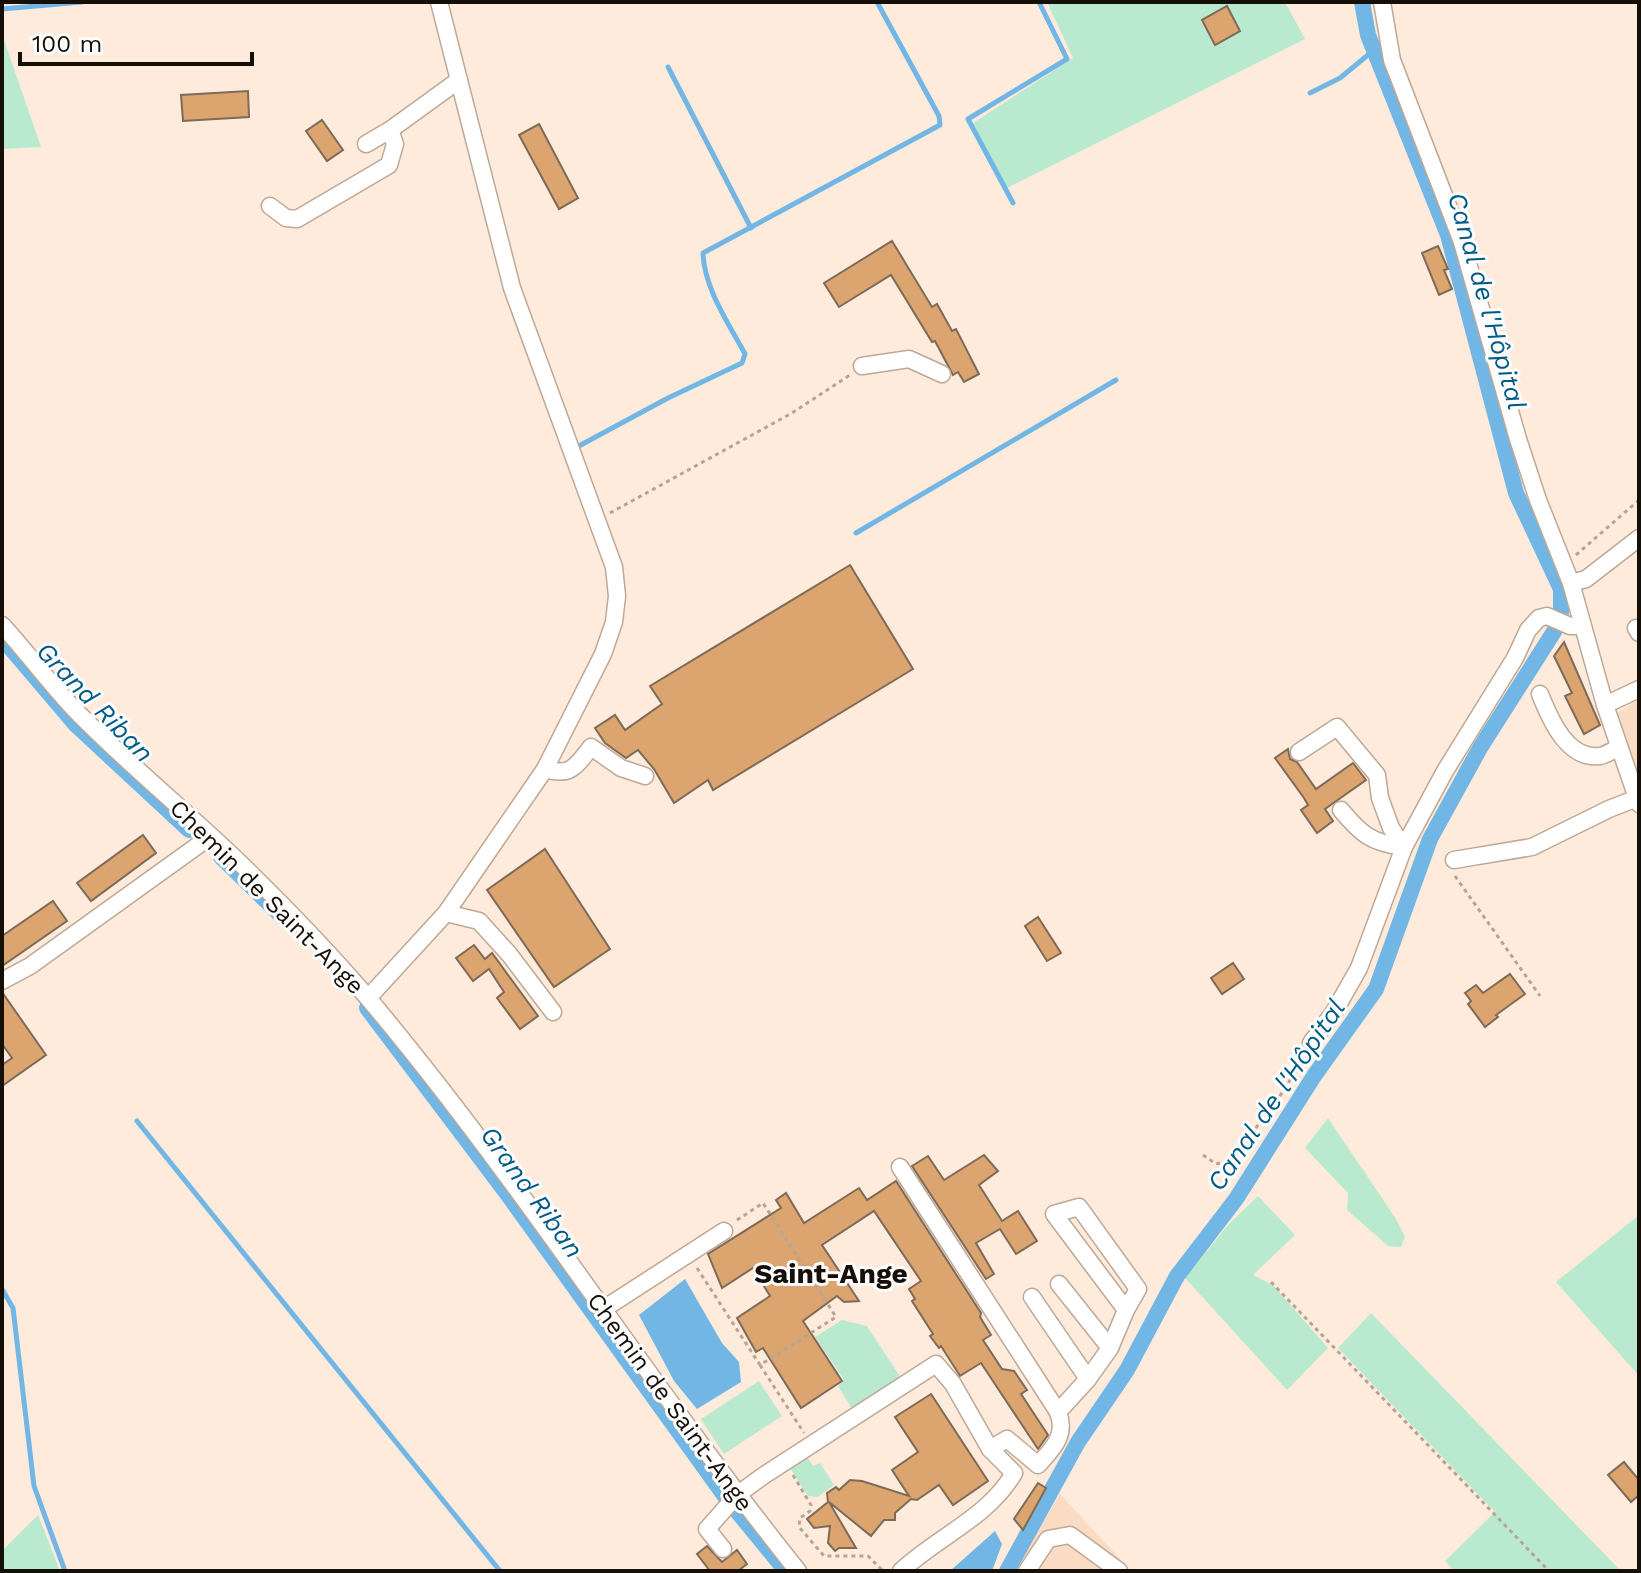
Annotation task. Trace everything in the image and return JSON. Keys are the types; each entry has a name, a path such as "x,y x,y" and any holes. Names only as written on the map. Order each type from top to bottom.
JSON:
{"street":[{"path":"368,998 446,913 545,769 594,673 614,622 617,596 614,567 512,288 439,2"},
{"path":"1382,2 1392,60 1451,210 1482,306 1518,439 1571,583 1618,748 1638,801 1609,809 1532,847 1454,860"},
{"path":"366,144 459,80"},
{"path":"270,206 286,218 297,219 389,165 395,144 390,130"},
{"path":"862,366 909,359 942,374"},
{"path":"1571,583 1586,579 1637,545"},
{"path":"1311,1043 1334,1012 1359,968 1404,847 1445,771 1515,658 1528,630 1539,618 1547,616 1570,626 1583,626"},
{"name":"Chemin de Saint-Ange","path":"2,625 82,718 291,914 368,998 483,1143 737,1495 798,1571"},
{"path":"1605,705 1639,689"},
{"path":"1540,694 1552,724 1573,748 1600,756 1618,748"},
{"path":"1299,752 1337,727 1377,775 1387,818 1404,847"},
{"path":"545,769 558,773 573,769 591,747 621,768 645,776"},
{"path":"1341,810 1362,835 1386,845 1404,847"},
{"path":"2,981 30,966 211,836"},
{"path":"446,913 479,921 509,954 553,1012"},
{"path":"900,1167 1058,1412 1062,1423 1060,1441 1038,1465 1007,1439 990,1449"},
{"path":"1058,1412 1088,1379 1110,1348 1138,1289 1079,1207 1054,1214 1126,1310"},
{"path":"602,1310 724,1231"},
{"path":"1059,1284 1110,1348"},
{"path":"1032,1297 1088,1379"},
{"path":"723,1549 707,1529 737,1495 936,1364 953,1384 990,1449 1014,1473 1006,1488 987,1506 901,1571"},
{"path":"1027,1571 1048,1539 1070,1535 1119,1571"}],"path":[{"path":"596,519 792,413 862,366"},
{"path":"1564,565 1639,500"},
{"path":"1454,860 1455,876 1462,889 1540,996"},
{"path":"1203,1155 1216,1164 1232,1160 1285,1089 1311,1043"},
{"path":"724,1231 763,1203 836,1317 760,1365"},
{"path":"689,1254 811,1444"},
{"path":"1271,1282 1549,1571"},
{"path":"784,1462 811,1505 810,1511 800,1518 799,1527 824,1556 868,1556 883,1571"}],"shaded area":[{"path":"1639,700 1639,774 1616,714"},
{"path":"1060,1494 1131,1571 1014,1571"}],"green space":[{"path":"1047,2 1285,2 1305,39 1007,188 973,123 1073,58"},
{"path":"2,34 41,147 2,149"},
{"path":"1328,1118 1396,1219 1405,1237 1401,1247 1388,1246 1347,1210 1348,1193 1305,1148"},
{"path":"1258,1196 1295,1235 1253,1275 1273,1285 1328,1348 1287,1390 1185,1278 1228,1225"},
{"path":"1639,1215 1639,1376 1556,1282"},
{"path":"1371,1313 1621,1571 1454,1571 1445,1561 1495,1512 1338,1348"},
{"path":"842,1320 867,1326 901,1378 852,1409 838,1386 844,1380 815,1337"},
{"path":"759,1381 782,1416 724,1454 701,1419"},
{"path":"807,1457 813,1466 820,1463 834,1485 818,1497 808,1496 790,1468"},
{"path":"38,1515 60,1571 2,1571 2,1551"}],"water":[{"path":"685,1279 722,1343 739,1362 741,1382 697,1409 674,1381 639,1315"},
{"path":"995,1531 1002,1544 992,1571 950,1571"}],"building":[{"path":"1227,6 1240,31 1215,45 1202,20"},
{"path":"248,91 249,117 183,121 181,95"},
{"path":"322,120 343,150 327,161 306,131"},
{"path":"539,124 578,198 559,209 519,135"},
{"path":"892,241 932,307 937,304 952,331 956,329 979,374 964,382 958,372 953,375 935,341 932,342 891,275 839,307 824,283"},
{"path":"1438,246 1452,289 1439,295 1422,253"},
{"path":"850,565 913,669 713,790 708,780 674,803 654,769 638,750 626,758 605,743 595,728 615,715 625,730 662,704 650,686"},
{"path":"1564,642 1600,725 1584,734 1565,696 1572,693 1554,656"},
{"path":"1288,749 1290,759 1297,762 1316,789 1353,763 1366,780 1325,809 1333,821 1317,833 1301,810 1308,805 1275,758"},
{"path":"143,835 156,853 91,901 77,883"},
{"path":"545,849 610,949 554,987 487,890"},
{"path":"53,901 67,921 2,966 2,936"},
{"path":"1038,917 1061,953 1047,961 1025,926"},
{"path":"474,945 485,959 492,953 538,1016 520,1029 497,998 504,992 489,969 473,981 456,958"},
{"path":"1233,963 1244,979 1222,994 1211,978"},
{"path":"1510,974 1525,994 1485,1027 1468,1004 1471,1001 1465,993 1476,985 1483,993"},
{"path":"2,992 46,1055 2,1086 2,1065 12,1058 2,1044"},
{"path":"984,1155 998,1171 979,1185 1002,1221 1018,1211 1037,1241 1016,1254 1000,1229 976,1243 994,1274 986,1279 912,1166 928,1156 944,1180"},
{"path":"896,1181 981,1313 980,1317 991,1335 983,1340 1002,1369 1014,1371 1027,1390 1021,1394 1048,1435 1038,1449 981,1363 960,1376 941,1346 939,1348 930,1336 933,1334 912,1301 915,1299 909,1289 921,1281 874,1211 822,1245 859,1301 844,1302 837,1296 803,1321 842,1381 801,1408 763,1348 756,1352 737,1318 770,1296 753,1268 722,1288 708,1254 781,1208 776,1200 786,1193 804,1223 859,1188 867,1200"},
{"path":"931,1394 988,1481 953,1505 939,1485 917,1500 911,1499 895,1513 895,1520 884,1520 871,1536 829,1502 856,1548 839,1548 835,1551 828,1543 830,1526 814,1528 807,1519 828,1502 827,1493 836,1487 839,1490 850,1480 909,1496 892,1470 918,1452 895,1417"},
{"path":"1624,1462 1639,1480 1639,1495 1631,1502 1608,1475"},
{"path":"1038,1483 1046,1488 1023,1530 1014,1519"},
{"path":"707,1546 722,1562 737,1550 747,1564 738,1571 710,1571 697,1554"}],"waterway":[{"path":"2,9 82,2"},
{"path":"579,452 577,447 742,363 745,354 713,292 703,253 940,125 939,116 877,2"},
{"path":"1013,203 968,119 1067,59 1039,2"},
{"name":"Canal de l'Hôpital","path":"1362,2 1368,35 1448,235 1516,493 1561,589 1561,613"},
{"path":"1363,2 1372,2"},
{"path":"1310,93 1340,78 1374,50"},
{"path":"668,67 751,228"},
{"path":"856,533 1116,380"},
{"name":"Canal de l'Hôpital","path":"1007,1571 1078,1442 1127,1370 1177,1276 1236,1199 1314,1076 1376,989 1430,839 1480,748 1555,630"},
{"name":"Grand Riban","path":"2,638 76,725 189,830"},
{"name":"Grand Riban","path":"221,857 289,923"},
{"name":"Grand Riban","path":"367,1008 508,1195 727,1499 786,1571"},
{"path":"137,1121 500,1571"},
{"path":"2,1289 13,1308 34,1486 65,1571"}],"district":[{"name":"Saint-Ange","path":"831,1273"}]}
